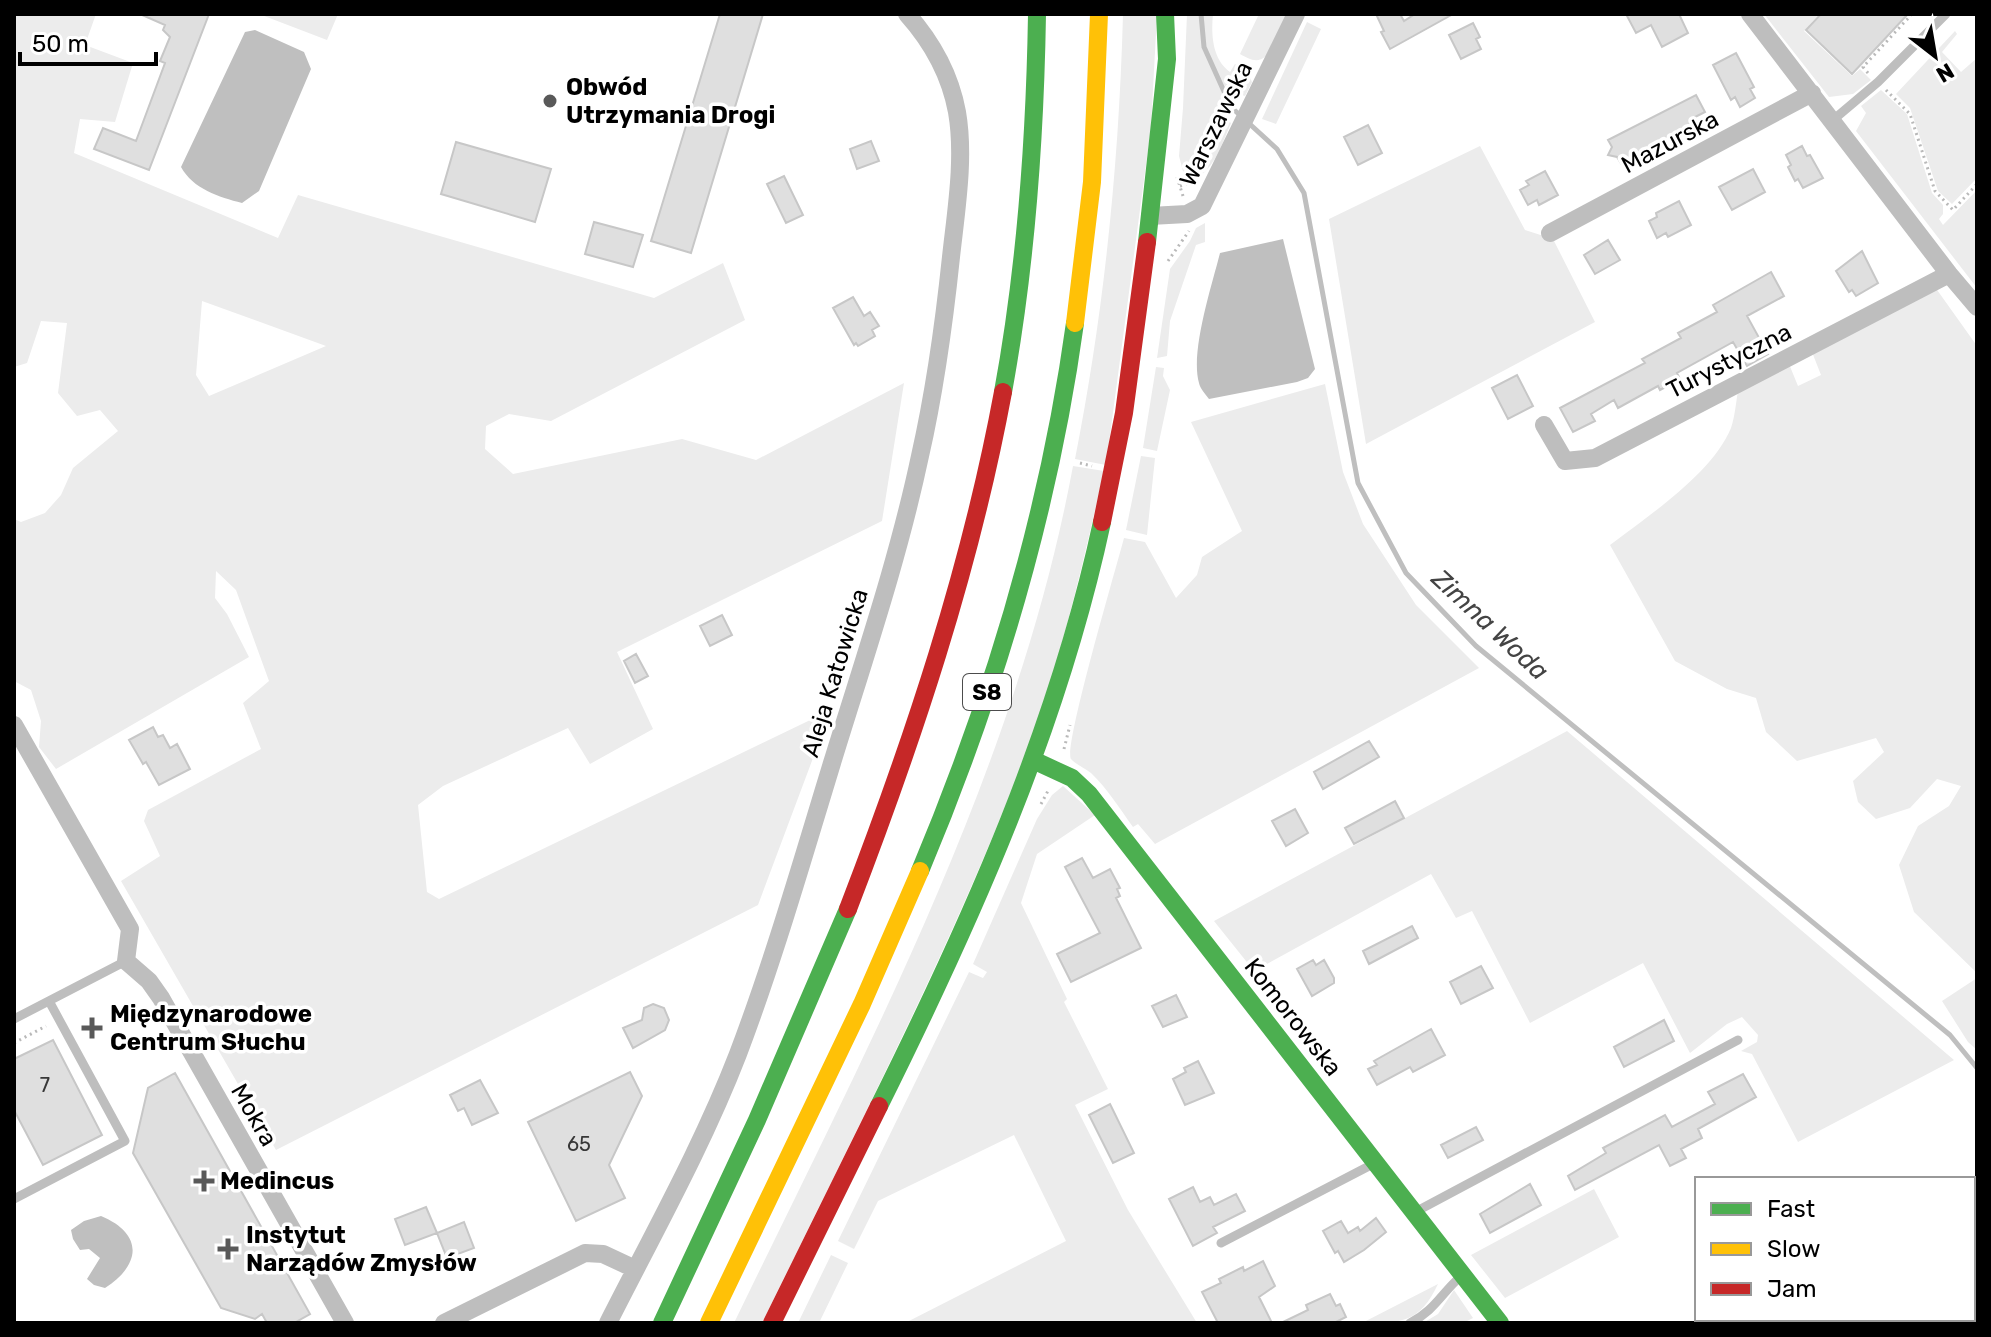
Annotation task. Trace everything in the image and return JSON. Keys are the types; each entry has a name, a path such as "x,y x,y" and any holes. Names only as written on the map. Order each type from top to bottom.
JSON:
{"main road":[{"name":"S8","path":"662,1323 762,1112 857,885 900,770 961,572 983,488 1019,299 1031,195 1037,14"},
{"name":"S8","path":"709,1323 903,910 963,761 1022,582 1063,404 1083,268 1095,135 1099,14"},
{"path":"772,1323 961,934 1033,760 1078,623 1112,481 1131,373 1167,59 1165,14"},
{"name":"Komorowska","path":"1033,760 1072,778 1089,794 1500,1323"}],"street":[{"name":"Aleja Katowicka","path":"608,1323 710,1120 763,986 885,592 920,457 947,301 955,216 958,132 957,113 945,72 934,48 907,14"},
{"name":"Warszawska","path":"1150,216 1187,214 1202,206 1296,14"},
{"path":"1750,14 1977,307"},
{"name":"Mazurska","path":"1550,233 1812,93"},
{"name":"Turystyczna","path":"1544,425 1565,461 1595,458 1949,274"},
{"path":"14,725 130,929 126,961"},
{"name":"Mokra","path":"126,961 149,981 161,998 345,1323"},
{"path":"444,1323 585,1253 603,1254 635,1269"}],"lane":[{"path":"1833,120 1878,82 1946,14"},
{"path":"14,1019 126,961"},
{"path":"14,1199 125,1141 49,1001"},
{"path":"1414,1213 1738,1040"},
{"path":"1221,1243 1375,1162"},
{"path":"1410,1323 1433,1309 1462,1275"}],"path":[{"path":"1874,78 1863,67 1912,14"},
{"path":"1883,87 1910,114 1938,195 1953,210 1977,184"},
{"path":"14,1043 51,1023 57,1016"}],"shaded area":[{"path":"14,14 96,14 85,45 133,63 115,122 80,119 74,153 278,238 298,195 654,298 723,263 745,320 551,421 509,414 486,426 485,449 513,474 682,439 756,460 904,383 882,521 617,652 653,729 590,764 568,728 443,786 418,805 427,892 439,899 831,710 758,905 276,1150 121,881 160,856 144,821 148,810 261,749 243,703 269,681 236,590 216,571 215,598 227,614 249,657 56,769 39,747 41,721 31,690 14,681 14,519 21,522 45,513 61,495 73,468 118,431 100,410 77,416 58,393 67,323 41,321 27,363 14,367","holes":["202,301 326,346 209,396 196,375"]},
{"path":"259,14 338,14 327,40"},
{"path":"1123,14 1157,14 1151,127 1106,465 1075,459 1094,349 1108,238 1118,126"},
{"path":"1187,14 1213,14 1213,38 1219,60 1230,72 1235,64 1247,71 1252,82 1245,96 1239,94 1227,120 1231,123 1216,158 1204,173 1188,181 1179,156"},
{"path":"1259,14 1287,14 1266,56 1256,60 1240,54"},
{"path":"1764,14 1819,14 1804,31 1852,76 1860,69 1871,80 1853,94 1829,97"},
{"path":"1307,22 1321,29 1276,124 1262,119"},
{"path":"255,30 304,52 311,69 259,191 242,203 200,186 181,167 245,32"},
{"path":"1955,31 1957,34 1942,52 1961,72 1977,58 1977,178 1952,204 1938,191 1910,108 1896,94"},
{"path":"1881,90 1907,114 1932,193 1943,205 1943,214 1939,219 1943,225 1977,190 1977,288 1856,131 1866,113 1861,106"},
{"path":"1480,146 1525,230 1553,239 1595,322 1366,444 1329,219"},
{"path":"1205,223 1205,242 1196,245 1170,321 1167,356 1157,358 1170,269 1196,228"},
{"path":"1283,239 1315,369 1308,378 1297,382 1209,399 1199,383 1197,354 1220,253"},
{"path":"1935,287 1977,346 1977,973 1914,912 1899,865 1918,826 1949,806 1961,786 1937,779 1910,808 1876,819 1858,802 1853,781 1884,752 1876,738 1797,761 1766,732 1756,698 1727,689 1675,661 1610,545 1678,493 1709,462 1731,428 1738,391 1789,364 1798,386 1821,375 1812,352"},
{"path":"1156,367 1164,368 1163,376 1170,390 1157,451 1143,448"},
{"path":"1325,384 1343,472 1363,524 1416,605 1479,668 1155,844 1138,824 1133,827 1097,779 1071,759 1082,691 1124,538 1145,542 1176,598 1197,575 1202,557 1242,531 1191,422"},
{"path":"1141,456 1155,458 1147,535 1126,530"},
{"path":"1073,466 1104,471 1053,674 1002,815 903,1034 762,1323 734,1323 885,1011 976,798 1015,689 1048,579"},
{"path":"1567,731 1954,1060 1798,1142 1752,1054 1741,1051 1757,1042 1758,1035 1742,1017 1727,1024 1690,1053 1643,963 1530,1023 1472,911 1456,918 1431,874 1254,971 1214,921"},
{"path":"1063,786 1095,815 1037,854 1021,903 1067,999 1064,1002 1108,1089 1075,1105 1128,1210 1197,1323 905,1323 1066,1241 1014,1135 878,1201 854,1249 838,1241 969,972 983,978 987,972 973,964 1037,819 1052,795"},
{"path":"1977,978 1977,1050 1968,1042 1942,1001"},
{"path":"1594,1189 1619,1237 1505,1298 1471,1255"},
{"path":"101,1216 125,1232 133,1250 126,1270 105,1288 87,1279 100,1258 89,1249 80,1250 71,1230 84,1221"},
{"path":"831,1255 848,1263 819,1323 798,1323"},
{"path":"1438,1284 1424,1307 1408,1318 1362,1323"},
{"path":"1454,1290 1473,1318 1463,1323 1423,1323 1438,1314"}],"building":[{"path":"140,14 209,14 149,170 94,149 103,128 136,141 165,63 160,61 170,37 163,30 165,25"},
{"path":"720,14 763,14 691,253 651,241"},
{"path":"1376,14 1400,14 1404,21 1415,14 1453,14 1390,49"},
{"path":"1626,14 1679,14 1688,33 1662,47 1651,25 1636,33"},
{"path":"1821,14 1908,14 1852,74 1806,30"},
{"path":"1473,23 1480,37 1476,39 1481,49 1461,59 1449,35"},
{"path":"1736,53 1754,87 1750,89 1755,98 1740,107 1735,97 1731,100 1713,65"},
{"path":"1696,95 1705,112 1691,119 1692,122 1683,128 1685,132 1671,140 1669,136 1622,165 1617,157 1608,155 1612,147 1608,140"},
{"path":"1368,125 1382,153 1358,165 1344,137"},
{"path":"871,141 879,161 857,169 850,149"},
{"path":"456,142 551,169 535,222 441,194"},
{"path":"1802,146 1823,178 1803,188 1798,179 1795,181 1786,155"},
{"path":"1753,169 1765,192 1732,210 1719,187"},
{"path":"1545,171 1558,195 1539,205 1537,200 1528,205 1520,190 1529,185 1526,181"},
{"path":"784,176 803,215 786,223 767,184"},
{"path":"1679,201 1691,225 1668,237 1666,233 1657,238 1649,221 1657,217 1656,213"},
{"path":"594,222 643,235 633,267 585,254"},
{"path":"1608,240 1620,260 1595,274 1584,255"},
{"path":"1862,251 1878,283 1856,296 1852,290 1849,292 1836,271"},
{"path":"1771,272 1784,296 1747,316 1768,354 1747,366 1733,342 1677,373 1680,379 1660,390 1658,386 1618,408 1614,400 1591,414 1595,421 1573,432 1560,408 1645,363 1642,359 1681,338 1678,333 1717,312 1713,305"},
{"path":"853,297 864,316 870,312 879,326 872,330 875,336 858,346 856,343 854,345 833,308"},
{"path":"1517,375 1533,406 1508,419 1492,388"},
{"path":"722,615 732,635 710,646 700,626"},
{"path":"636,654 648,676 635,683 624,661"},
{"path":"153,727 158,737 163,735 170,748 177,744 190,769 159,785 129,740"},
{"path":"1369,741 1379,757 1323,789 1314,772"},
{"path":"1395,801 1404,818 1354,844 1345,828"},
{"path":"1295,809 1308,833 1286,846 1272,821"},
{"path":"1082,858 1093,878 1110,869 1120,888 1117,889 1120,896 1116,898 1141,948 1071,982 1057,954 1100,933 1065,867"},
{"path":"1412,926 1418,938 1369,964 1363,951"},
{"path":"1313,960 1316,965 1324,960 1334,983 1312,996 1297,969"},
{"path":"1481,966 1493,988 1461,1004 1450,982"},
{"path":"1176,995 1187,1017 1163,1027 1152,1006"},
{"path":"653,1004 664,1008 669,1020 665,1030 633,1048 623,1028 642,1020 644,1008"},
{"path":"1664,1020 1674,1041 1624,1067 1614,1047"},
{"path":"1431,1029 1445,1055 1413,1072 1410,1067 1377,1085 1368,1069 1377,1065 1374,1061"},
{"path":"53,1040 102,1135 43,1165 14,1110 14,1059"},
{"path":"1198,1061 1214,1093 1185,1105 1173,1079 1186,1072 1184,1068"},
{"path":"630,1072 642,1096 609,1165 625,1198 576,1221 528,1122"},
{"path":"175,1073 310,1314 294,1323 267,1323 262,1314 255,1319 221,1308 133,1153 148,1088"},
{"path":"1743,1074 1756,1097 1698,1129 1702,1138 1681,1149 1686,1158 1670,1166 1659,1145 1575,1190 1568,1176 1606,1153 1603,1148 1665,1115 1672,1127 1715,1104 1708,1092"},
{"path":"480,1080 498,1113 472,1125 464,1108 458,1111 450,1095"},
{"path":"1110,1104 1134,1153 1113,1163 1089,1115"},
{"path":"1476,1127 1483,1140 1448,1158 1441,1145"},
{"path":"1530,1184 1541,1205 1490,1233 1480,1214"},
{"path":"1193,1187 1200,1202 1210,1197 1214,1205 1236,1194 1245,1211 1213,1227 1217,1233 1193,1246 1169,1199"},
{"path":"426,1207 437,1233 405,1245 395,1219"},
{"path":"1376,1218 1386,1232 1344,1262 1338,1251 1335,1253 1323,1231 1341,1221 1348,1233 1358,1227 1360,1231"},
{"path":"464,1222 474,1248 447,1258 437,1233"},
{"path":"1263,1261 1275,1286 1259,1297 1272,1323 1218,1323 1202,1292 1221,1283 1219,1279"},
{"path":"1330,1294 1336,1306 1340,1304 1346,1317 1334,1323 1281,1323 1308,1310 1306,1305"}],"waterway":[{"name":"Zimna Woda","path":"1201,14 1204,47 1231,107 1277,149 1304,193 1358,483 1406,573 1476,646 1950,1035 1977,1068"}],"traffic: fast":[{"path":"1003,392 1018,298 1028,204 1037,14"},
{"path":"1147,242 1167,59 1165,14"},
{"path":"920,871 972,738 1016,602 1050,464 1075,323"},
{"path":"879,1106 979,893 1037,748 1084,598 1102,522"},
{"path":"1033,760 1072,778 1089,794 1500,1323"},
{"path":"662,1323 757,1120 848,909"}],"traffic: slow":[{"path":"1075,323 1092,182 1099,14"},
{"path":"709,1323 862,1004 920,871"}],"traffic: jam":[{"path":"1102,522 1124,413 1147,242"},
{"path":"848,909 938,654 974,524 1003,392"},
{"path":"772,1323 879,1106"}],"place":[{"name":"Obwód Utrzymania Drogi","path":"550,101"},
{"name":"Międzynarodowe Centrum Słuchu","path":"92,1028"},
{"name":"Medincus","path":"204,1181"},
{"name":"Instytut Narządów Zmysłów","path":"228,1249"}]}
